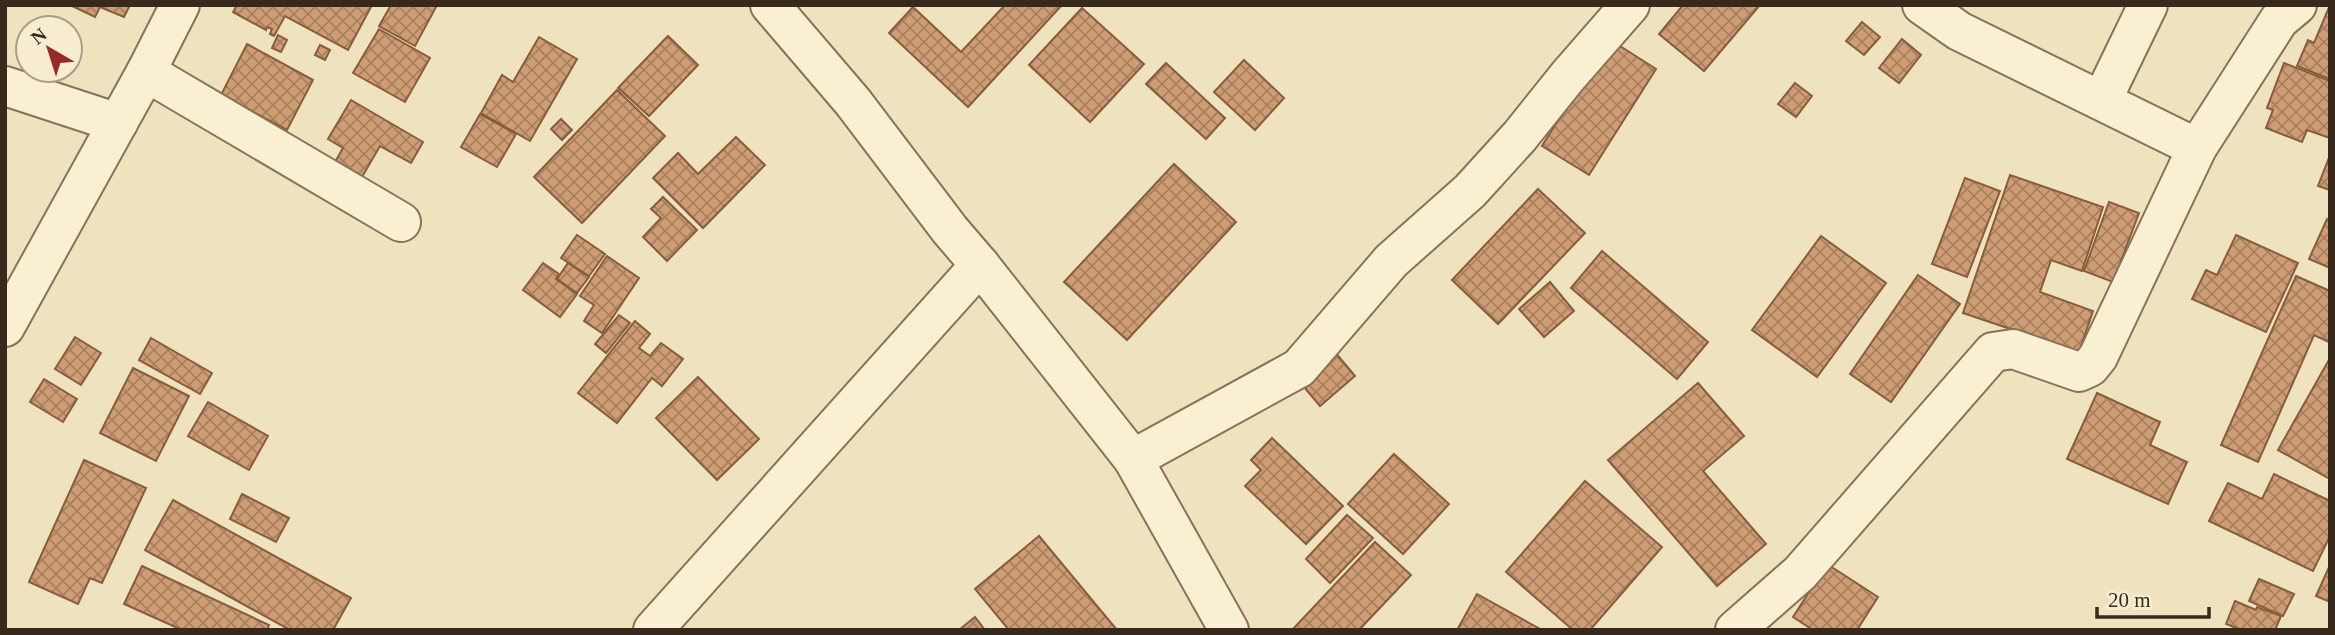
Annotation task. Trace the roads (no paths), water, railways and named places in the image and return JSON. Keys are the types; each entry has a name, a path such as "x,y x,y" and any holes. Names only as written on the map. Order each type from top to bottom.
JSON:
{"street":[{"path":"5,327 146,72 180,5"},
{"path":"770,5 853,102 950,230 1133,459 1229,630"},
{"path":"1133,459 1299,368 1391,261 1470,191 1512,145 1630,5"},
{"path":"1922,5 1959,31 2197,148"},
{"path":"2102,100 2148,5"},
{"path":"1735,630 1800,573 1993,352 2013,349 2079,372 2090,367 2098,356 2197,148 2279,20 2297,5"},
{"path":"146,72 401,222"},
{"path":"5,86 118,123"},
{"path":"653,630 980,265"}]}
